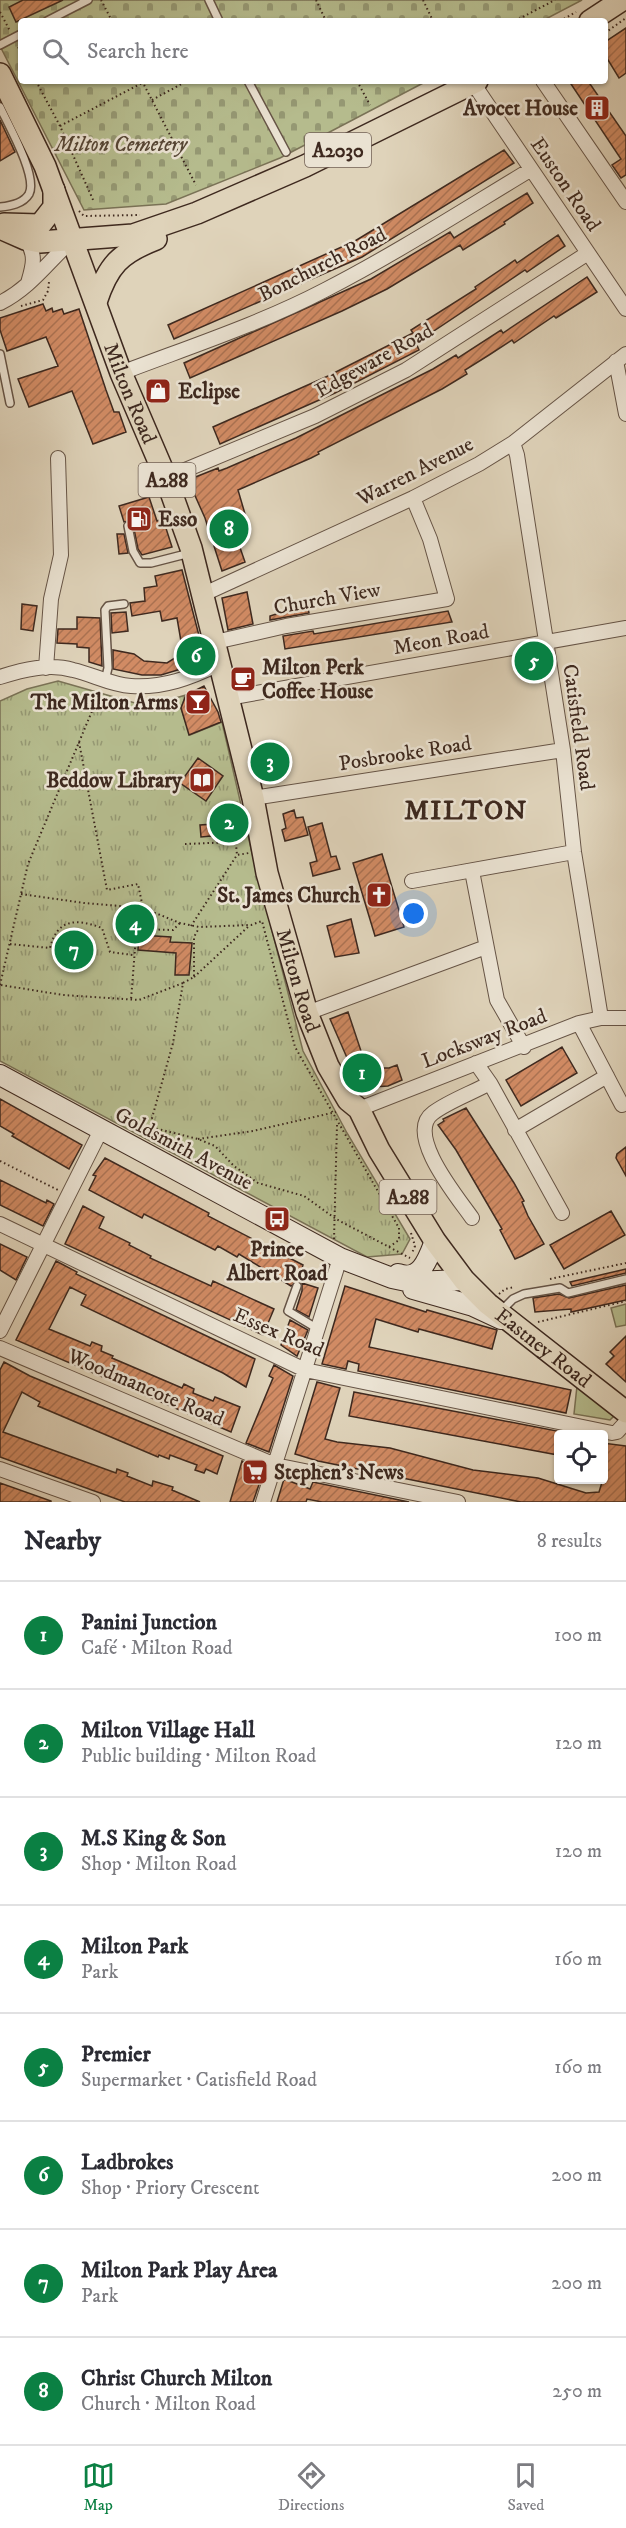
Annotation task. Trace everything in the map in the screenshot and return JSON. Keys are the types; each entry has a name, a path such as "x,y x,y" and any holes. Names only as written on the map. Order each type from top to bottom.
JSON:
{"main road":[{"path":"595,18 622,0"},
{"name":"Milton Road","path":"0,74 23,117 54,190 121,374 166,478 192,552 253,798 267,873 307,1013 328,1066 435,1241 464,1280"},
{"name":"A2030","path":"0,226 25,239 40,242 70,234 197,213 305,166 471,84"},
{"path":"0,226 40,225 54,207 54,190"},
{"path":"96,302 104,277 116,262 134,247 177,231 197,213"},
{"name":"A2030","path":"0,226 70,234"},
{"name":"Goldsmith Avenue","path":"0,1075 363,1272 409,1288 448,1298 518,1327"},
{"path":"338,1257 404,1276 418,1272 425,1266 435,1241"},
{"name":"Goldsmith Avenue","path":"338,1257 392,1278 411,1282 464,1280"},
{"path":"448,1298 464,1280"},
{"name":"Eastney Road","path":"464,1280 499,1313 626,1412"}],"street":[{"name":"Euston Road","path":"476,84 530,170 626,309"},
{"path":"545,84 626,202"},
{"name":"Bonchurch Road","path":"121,374 323,291 420,237 530,170"},
{"path":"0,303 27,285 70,234"},
{"path":"25,239 30,246 34,262 27,285"},
{"name":"Edgeware Road","path":"166,478 315,416 406,370 588,253"},
{"path":"621,357 626,414"},
{"name":"Warren Avenue","path":"204,594 413,498 479,464 513,443 621,357"},
{"name":"Catisfield Road","path":"513,443 517,455 563,750 574,852 601,1017"},
{"path":"46,668 51,599 61,555 58,458"},
{"name":"Church View","path":"215,642 285,626 447,599 430,539 413,498"},
{"name":"Meon Road","path":"228,698 626,628"},
{"path":"0,677 19,671 46,668 71,669 128,686 158,686 187,679 219,664"},
{"name":"Posbrooke Road","path":"253,798 563,750"},
{"path":"412,881 574,852"},
{"path":"472,871 496,999 524,1047"},
{"path":"307,1013 486,947"},
{"name":"Locksway Road","path":"353,1104 524,1047 579,1023 601,1017 626,1018"},
{"path":"579,1023 624,1107"},
{"path":"476,1063 490,1083 562,1214"},
{"path":"515,1130 607,1076"},
{"path":"472,1218 429,1155 425,1140 426,1126 430,1114 490,1083"},
{"path":"0,1330 101,1130"},
{"name":"Essex Road","path":"0,1224 305,1370 612,1433 617,1432 626,1422"},
{"path":"262,1502 318,1329 338,1257"},
{"name":"Woodmancote Road","path":"0,1348 275,1465 458,1502"},
{"path":"0,1468 93,1502"}],"lane":[{"path":"53,18 88,0"},
{"path":"209,0 218,18"},
{"path":"0,45 18,36"},
{"path":"250,84 285,152"},
{"path":"0,107 22,153 30,185 30,192 22,201 11,206 0,207"},
{"path":"0,354 10,403"},
{"path":"128,526 133,551 140,563 151,563 192,552"},
{"path":"105,681 108,668 105,610 108,606 124,604"},
{"path":"499,1313 513,1299 524,1294 560,1288 568,1293 626,1279"},
{"path":"297,1286 288,1311 318,1329"}],"path":[{"path":"101,0 110,18"},
{"path":"315,0 324,18"},
{"path":"423,0 432,18"},
{"path":"521,18 555,0"},
{"path":"0,12 14,38"},
{"path":"608,31 626,18"},
{"path":"38,84 60,126 94,202"},
{"path":"60,126 138,84"},
{"path":"143,84 196,185"},
{"path":"152,100 181,84"},
{"path":"359,84 370,105"},
{"path":"105,681 28,864 0,985 63,995 138,1000 194,977 250,925"},
{"path":"79,742 106,890 138,885 143,908 136,929 131,999"},
{"path":"190,926 237,855 235,834"},
{"path":"237,855 252,853 261,841"},
{"path":"185,844 236,842"},
{"path":"21,894 143,908 190,926 250,925 262,921 295,1047 399,1228 399,1240 388,1247"},
{"path":"10,944 50,948 52,937 59,928 72,922 89,923 102,928 110,952 133,955"},
{"path":"136,929 173,930 180,923"},
{"path":"194,977 194,937 199,927"},
{"path":"141,1152 173,1042 183,983"},
{"path":"198,1139 253,1131 332,1114 353,1104"},
{"path":"337,1123 334,1243 338,1257"},
{"path":"150,1127 216,1146 234,1166 258,1183 304,1196 336,1219 425,1266"},
{"path":"0,1161 69,1195"},
{"path":"518,1327 626,1301"}],"green space":[{"name":"Milton Cemetery","path":"0,0 582,0 548,18 18,18 18,81 0,46"},
{"name":"Milton Cemetery","path":"19,84 421,84 280,158 166,204 84,210"},
{"path":"58,681 135,703 162,702 186,695 181,708 190,735 222,722 252,853 303,1051 347,1133 410,1239 402,1254 367,1257 0,1061 0,701 27,689"},
{"path":"626,1304 626,1325 616,1327 611,1308"},
{"path":"577,1386 614,1416 610,1420 574,1414"}],"building":[{"path":"23,0 63,0 25,18 18,18 16,22 9,7"},
{"path":"626,28 626,73 619,78 608,60 608,40"},
{"name":"Avocet House","path":"571,84 590,84 626,136 626,175 621,178 612,165 621,159"},
{"path":"0,120 15,152 0,161"},
{"path":"504,150 514,163 362,257 174,339 168,325 355,241"},
{"path":"527,193 533,203 504,222 505,224 463,250 460,245 387,289 190,378 184,363 371,279 450,232 454,238"},
{"path":"558,235 565,246 416,343 419,350 335,393 220,444 213,427 328,376 413,333 411,330 476,289 475,287 515,260 517,263"},
{"path":"587,277 597,292 556,318 554,316 514,343 512,340 465,370 467,374 318,452 319,454 238,490 250,531 236,536 245,562 222,571 205,518 188,480 218,468 219,471 227,468 296,438 433,369 456,355 458,358 501,330 503,333"},
{"path":"43,304 46,311 52,308 53,312 62,309 64,314 79,309 114,412 119,412 126,432 93,444 72,391 29,407 18,379 58,366 46,337 7,351 0,330 0,318"},
{"path":"149,497 157,521 163,519 172,547 142,555 138,549 133,524 129,521 124,522 119,506"},
{"path":"117,534 124,534 128,553 119,554"},
{"path":"182,570 203,651 198,664 161,675 142,675 113,669 113,650 134,654 144,661 167,663 183,653 177,618 162,621 160,611 132,616 130,603 145,601 144,588 157,586 155,576"},
{"path":"247,592 253,624 228,630 222,598"},
{"path":"22,604 37,606 33,631 21,629"},
{"path":"307,604 309,613 270,620 270,616"},
{"path":"448,611 452,622 285,649 283,636 313,631 314,634"},
{"path":"126,612 128,631 112,633 111,613"},
{"path":"77,617 100,618 102,666 89,662 89,648 77,647 77,644 57,643 58,629 77,629"},
{"name":"The Milton Arms","path":"204,686 221,722 189,735 181,708 186,695"},
{"name":"Beddow Library","path":"198,758 223,776 206,801 180,783"},
{"path":"242,810 245,833 201,837 200,825 214,824 213,813"},
{"path":"294,810 296,818 303,817 308,835 285,841 282,830 286,828 283,814"},
{"path":"322,823 331,857 336,856 340,869 313,876 310,863 317,861 308,827"},
{"name":"St. James Church","path":"382,854 404,927 375,936 353,863"},
{"path":"351,919 359,953 335,957 327,926"},
{"path":"139,935 171,937 170,942 192,943 189,975 175,975 176,953 138,950"},
{"path":"348,1012 364,1060 375,1068 389,1068 397,1065 402,1080 388,1086 373,1087 355,1076 330,1019"},
{"path":"562,1047 577,1073 521,1106 506,1080"},
{"path":"0,1099 82,1145 69,1169 12,1136 14,1134 0,1126"},
{"path":"466,1108 514,1183 524,1201 522,1202 528,1216 544,1244 515,1259 500,1230 502,1229 456,1150 438,1125 444,1121 443,1119"},
{"path":"626,1147 626,1176 616,1158 617,1154"},
{"path":"105,1158 209,1213 208,1216 303,1265 298,1281 291,1286 239,1254 237,1257 218,1246 215,1250 144,1214 142,1218 89,1190 96,1176 93,1175"},
{"path":"0,1180 46,1203 47,1200 54,1204 43,1226 0,1205"},
{"path":"83,1206 104,1217 99,1228 130,1243 129,1245 151,1256 150,1258 211,1286 213,1281 274,1309 263,1335 65,1244"},
{"path":"611,1211 625,1235 564,1269 550,1245"},
{"path":"0,1244 27,1257 16,1280 0,1270"},
{"path":"56,1261 77,1272 76,1274 255,1359 246,1387 223,1373 81,1305 86,1295 70,1287 49,1329 90,1346 92,1342 102,1346 101,1351 113,1356 112,1358 182,1388 184,1384 194,1389 193,1393 213,1401 215,1397 240,1407 231,1432 16,1340"},
{"path":"626,1269 626,1273 572,1286 570,1282"},
{"path":"302,1283 318,1288 309,1317 296,1310"},
{"path":"626,1285 626,1300 571,1312 571,1309 535,1312 533,1298 559,1294 569,1298"},
{"path":"345,1286 426,1312 427,1310 497,1330 492,1349 419,1329 418,1332 376,1319 369,1347 571,1390 566,1413 358,1371 359,1364 348,1361 346,1369 322,1364"},
{"path":"290,1320 308,1330 297,1356 281,1345"},
{"path":"626,1336 626,1382 606,1364 614,1356 610,1352"},
{"path":"4,1362 30,1376 223,1456 217,1474 206,1469 204,1473 195,1470 197,1465 170,1455 169,1459 159,1455 158,1457 38,1406 40,1402 22,1392 3,1432 116,1473 117,1469 128,1473 127,1476 152,1486 153,1481 173,1487 172,1490 200,1502 125,1502 0,1457 0,1370"},
{"path":"274,1365 293,1376 269,1452 246,1443 273,1378 269,1376"},
{"path":"317,1382 340,1388 325,1439 337,1442 390,1448 473,1470 538,1478 586,1493 599,1492 601,1484 608,1484 608,1444 626,1446 626,1502 521,1502 318,1461 295,1454"},
{"path":"354,1392 554,1430 554,1454 349,1416"},
{"path":"242,1461 264,1470 253,1502 230,1502"},
{"path":"284,1479 310,1489 313,1482 409,1502 322,1502 307,1499 306,1502 277,1502"},
{"path":"0,1483 51,1501 51,1502 0,1502"}],"place":[{"name":"Avocet House","path":"597,108"},
{"name":"Eclipse","path":"158,391"},
{"name":"Esso","path":"139,519"},
{"name":"Christ Church Milton","path":"229,529"},
{"name":"Ladbrokes","path":"196,656"},
{"name":"Premier","path":"534,661"},
{"name":"Milton Perk Coffee House","path":"243,679"},
{"name":"The Milton Arms","path":"198,702"},
{"name":"M.S King & Son","path":"270,762"},
{"name":"Beddow Library","path":"202,780"},
{"name":"Milton Village Hall","path":"229,823"},
{"name":"St. James Church","path":"379,895"},
{"name":"Milton Park","path":"135,924"},
{"name":"Milton Park Play Area","path":"74,950"},
{"name":"Panini Junction","path":"362,1073"},
{"name":"Prince Albert Road","path":"277,1219"},
{"name":"Stephen's News","path":"255,1472"}],"district":[{"name":"MILTON","path":"466,810"}]}
